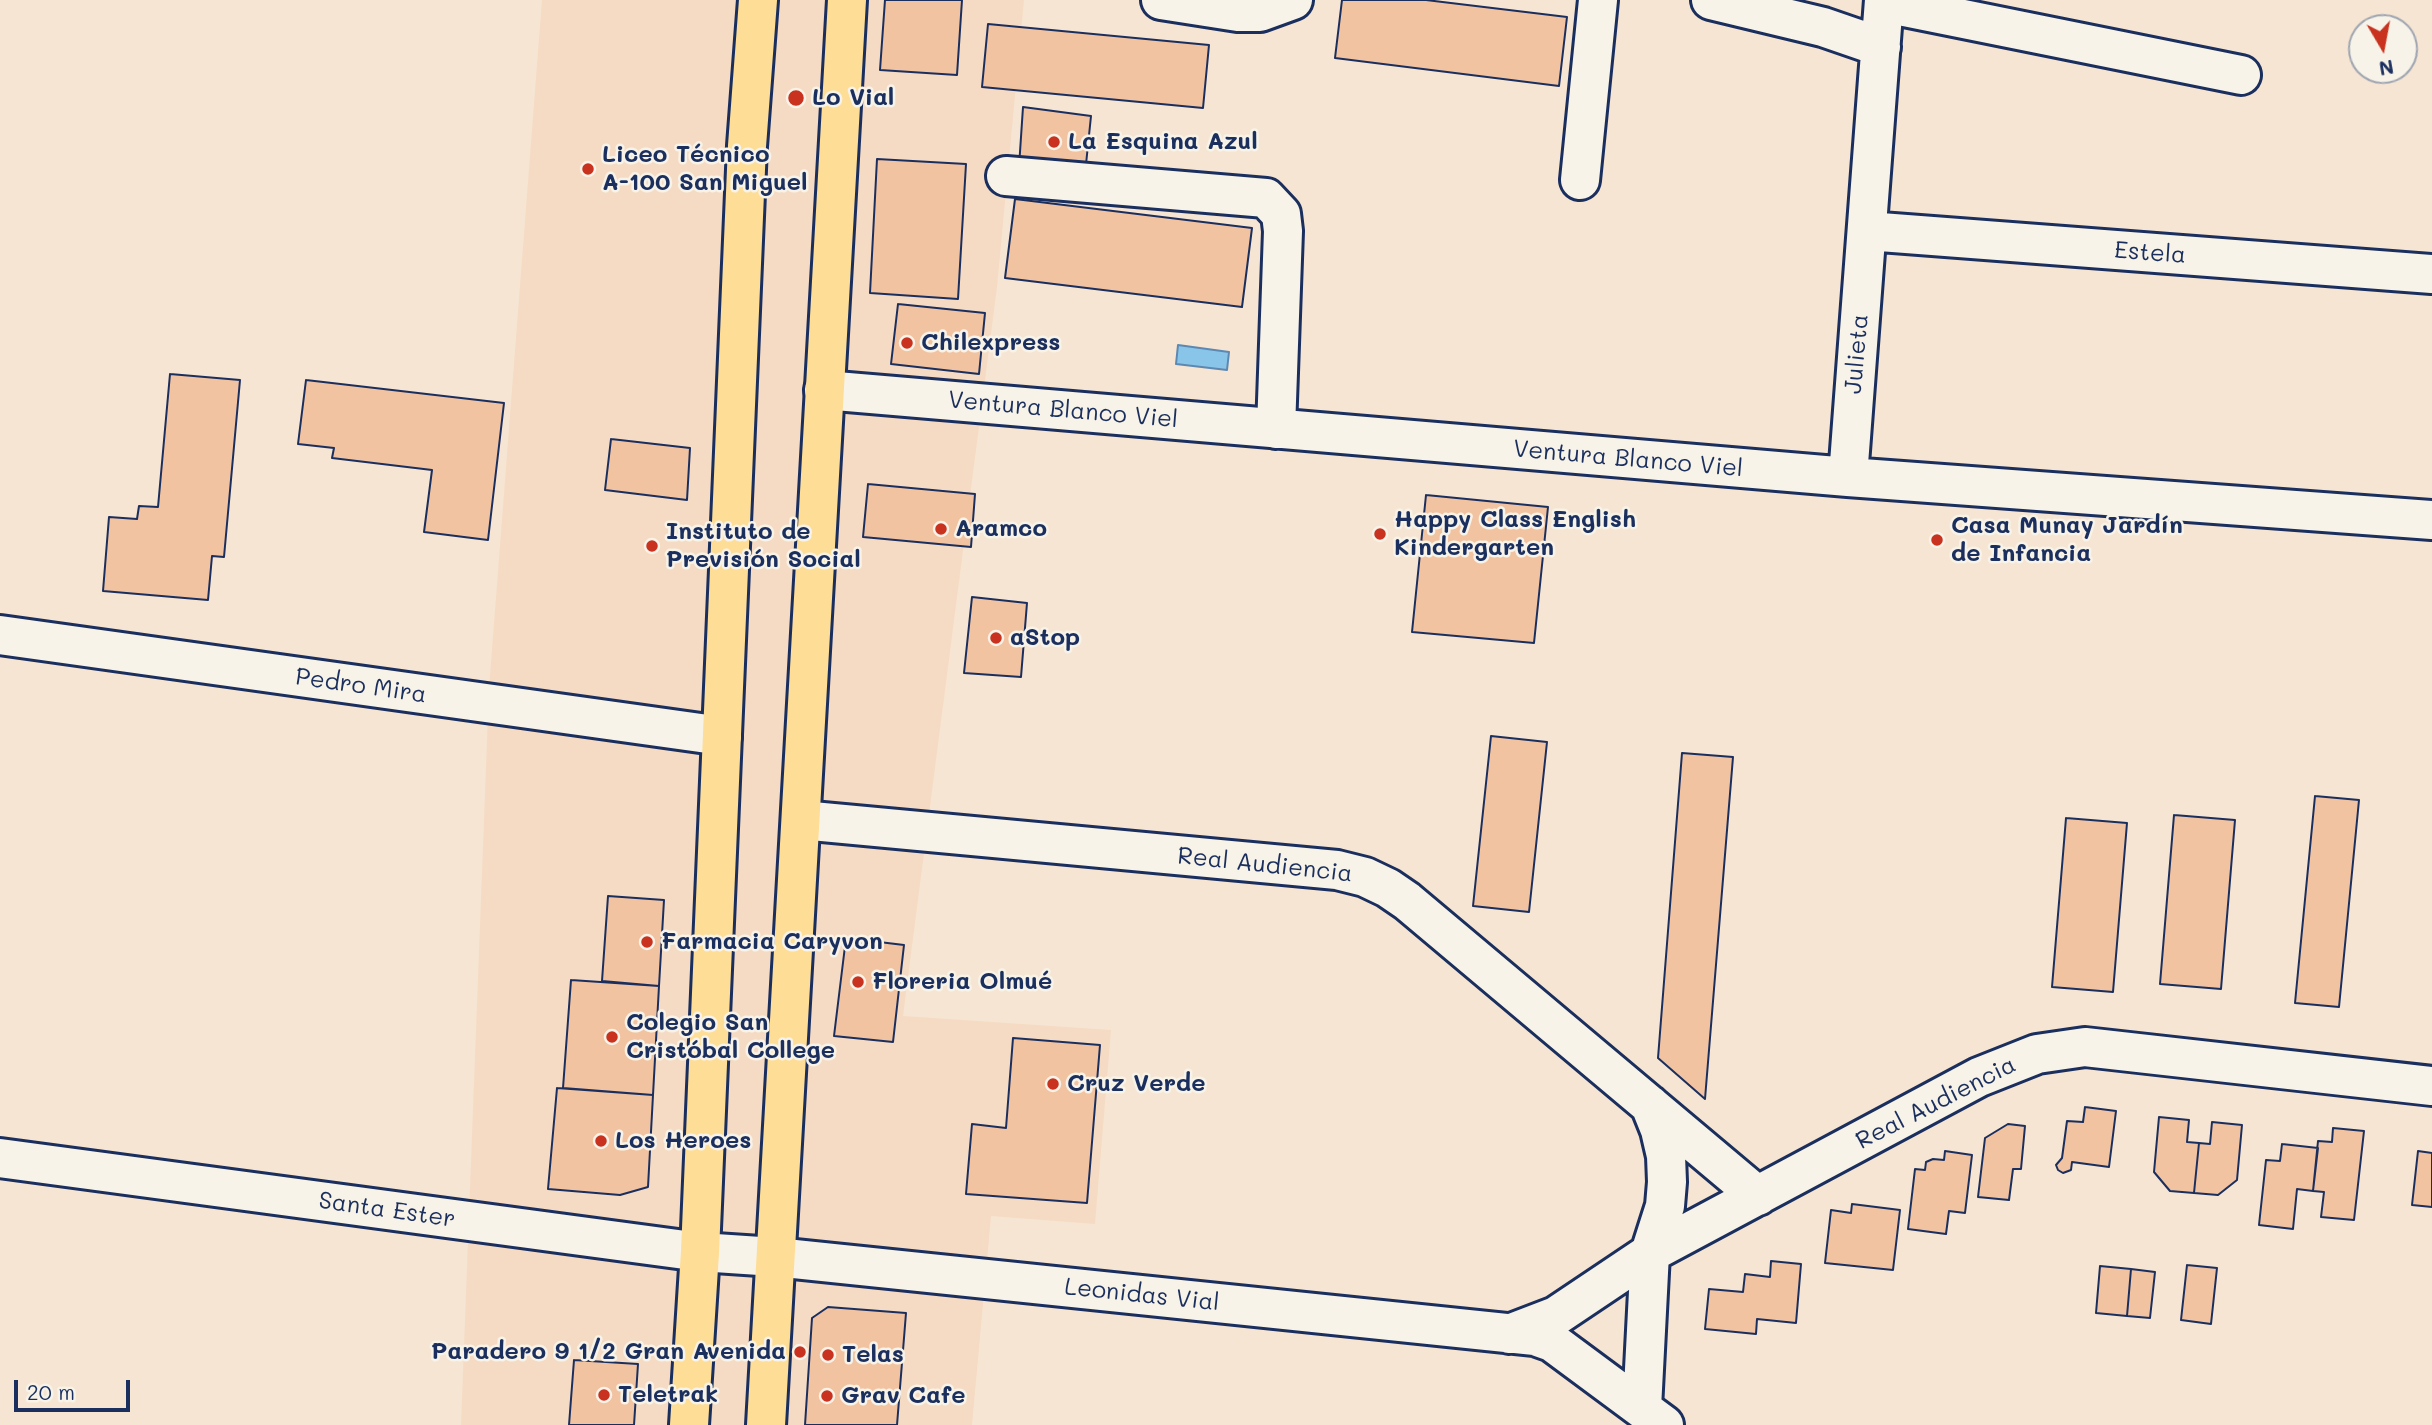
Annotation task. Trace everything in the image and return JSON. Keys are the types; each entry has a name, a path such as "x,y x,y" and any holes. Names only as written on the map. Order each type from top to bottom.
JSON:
{"main road":[{"path":"689,1425 700,1252 747,146 758,0"},
{"path":"766,1425 847,0"}],"street":[{"path":"1161,0 1238,12 1260,12 1293,0"},
{"path":"1711,0 1757,6 1881,47"},
{"path":"1580,180 1589,1"},
{"path":"1884,2 2241,75"},
{"name":"Julieta","path":"1848,477 1884,2"},
{"path":"1006,176 1266,198 1281,214 1283,232 1276,429"},
{"name":"Estela","path":"1867,231 2432,274"},
{"name":"Ventura Blanco Viel","path":"824,390 1848,477 2432,520"},
{"name":"Pedro Mira","path":"0,635 722,736"},
{"name":"Real Audiencia","path":"800,820 1336,870 1365,877 1407,901 1758,1196 1979,1077 2037,1054 2085,1046 2432,1086"},
{"path":"1650,1105 1666,1156 1667,1182 1665,1206 1650,1253 1653,1416"},
{"name":"Santa Ester","path":"0,1158 700,1252 775,1257"},
{"name":"Leonidas Vial","path":"1509,1334 1556,1316 1650,1253 1758,1196"},
{"name":"Leonidas Vial","path":"775,1257 1535,1336 1552,1342 1653,1416"}],"shaded area":[{"path":"542,0 1024,0 997,287 903,1016 1111,1030 1095,1224 991,1216 972,1425 461,1425 489,688"}],"water":[{"path":"1178,345 1229,352 1227,370 1176,364"}],"building":[{"path":"885,0 962,0 957,75 880,70"},
{"path":"1342,0 1426,0 1567,17 1559,86 1335,58"},
{"path":"988,24 1209,45 1203,108 982,87"},
{"name":"La Esquina Azul","path":"1023,107 1091,116 1085,174 1019,167"},
{"path":"877,159 966,164 958,299 870,293"},
{"path":"1015,199 1252,228 1242,307 1005,278"},
{"path":"898,304 985,313 979,374 891,364"},
{"path":"170,374 240,380 224,557 212,556 208,600 103,591 109,517 137,519 139,506 158,507"},
{"path":"306,380 504,403 488,540 424,532 432,470 332,458 334,448 298,444"},
{"path":"611,439 690,448 687,500 605,490"},
{"path":"868,484 975,494 971,547 863,537"},
{"path":"1426,495 1548,507 1534,643 1412,632"},
{"name":"aStop","path":"972,597 1027,603 1021,677 964,673"},
{"path":"1491,736 1547,742 1529,912 1473,906"},
{"path":"1682,753 1733,757 1705,1099 1658,1058"},
{"path":"2315,796 2359,800 2339,1007 2295,1003"},
{"path":"2174,815 2235,820 2221,989 2160,984"},
{"path":"2066,818 2127,823 2113,992 2052,987"},
{"path":"608,896 664,900 659,986 602,981"},
{"path":"846,938 904,945 893,1042 834,1036"},
{"name":"Colegio San Cristóbal College","path":"571,980 659,986 653,1095 563,1088"},
{"name":"Cruz Verde","path":"1013,1038 1100,1045 1087,1203 966,1194 972,1124 1006,1128"},
{"name":"Los Heroes","path":"557,1088 653,1095 648,1187 620,1195 548,1189"},
{"path":"2085,1107 2116,1111 2109,1167 2072,1162 2071,1170 2063,1173 2056,1165 2062,1158 2067,1121 2083,1122"},
{"path":"2159,1117 2189,1120 2187,1142 2199,1143 2194,1193 2170,1191 2154,1172"},
{"path":"2212,1122 2242,1125 2237,1180 2218,1195 2194,1193 2199,1143 2210,1144"},
{"path":"2008,1124 2025,1126 2021,1169 2013,1169 2009,1200 1978,1197 1985,1138"},
{"path":"2333,1128 2364,1131 2354,1220 2321,1217 2324,1192 2313,1191 2318,1141 2332,1142"},
{"path":"2282,1144 2318,1148 2313,1191 2297,1189 2293,1229 2259,1225 2266,1160 2280,1161"},
{"path":"1945,1151 1972,1155 1965,1213 1949,1211 1946,1234 1908,1229 1915,1169 1925,1170 1926,1162 1933,1159 1944,1160"},
{"path":"2418,1151 2432,1153 2432,1207 2412,1205"},
{"path":"1852,1204 1900,1210 1893,1270 1825,1263 1831,1210 1851,1213"},
{"path":"1771,1261 1801,1264 1796,1323 1757,1319 1756,1334 1705,1329 1709,1289 1743,1292 1745,1274 1770,1277"},
{"path":"2187,1265 2217,1268 2211,1324 2181,1320"},
{"path":"2100,1266 2131,1269 2127,1316 2096,1313"},
{"path":"2131,1269 2155,1272 2150,1318 2127,1316"},
{"path":"828,1307 906,1313 897,1425 805,1425 812,1318"},
{"name":"Teletrak","path":"574,1360 638,1364 634,1425 569,1425"}],"place":[{"name":"Lo Vial","path":"796,98"},
{"name":"La Esquina Azul","path":"1054,142"},
{"name":"Liceo Técnico A-100 San Miguel","path":"588,169"},
{"name":"Chilexpress","path":"907,343"},
{"name":"Aramco","path":"941,529"},
{"name":"Happy Class English Kindergarten","path":"1380,534"},
{"name":"Casa Munay Jardín de Infancia","path":"1937,540"},
{"name":"Instituto de Previsión Social","path":"652,546"},
{"name":"aStop","path":"996,638"},
{"name":"Farmacia Caryvon","path":"647,942"},
{"name":"Floreria Olmué","path":"858,982"},
{"name":"Colegio San Cristóbal College","path":"612,1037"},
{"name":"Cruz Verde","path":"1053,1084"},
{"name":"Los Heroes","path":"601,1141"},
{"name":"Paradero 9 1/2 Gran Avenida","path":"800,1352"},
{"name":"Telas","path":"828,1355"},
{"name":"Teletrak","path":"604,1395"},
{"name":"Grav Cafe","path":"827,1396"}]}
